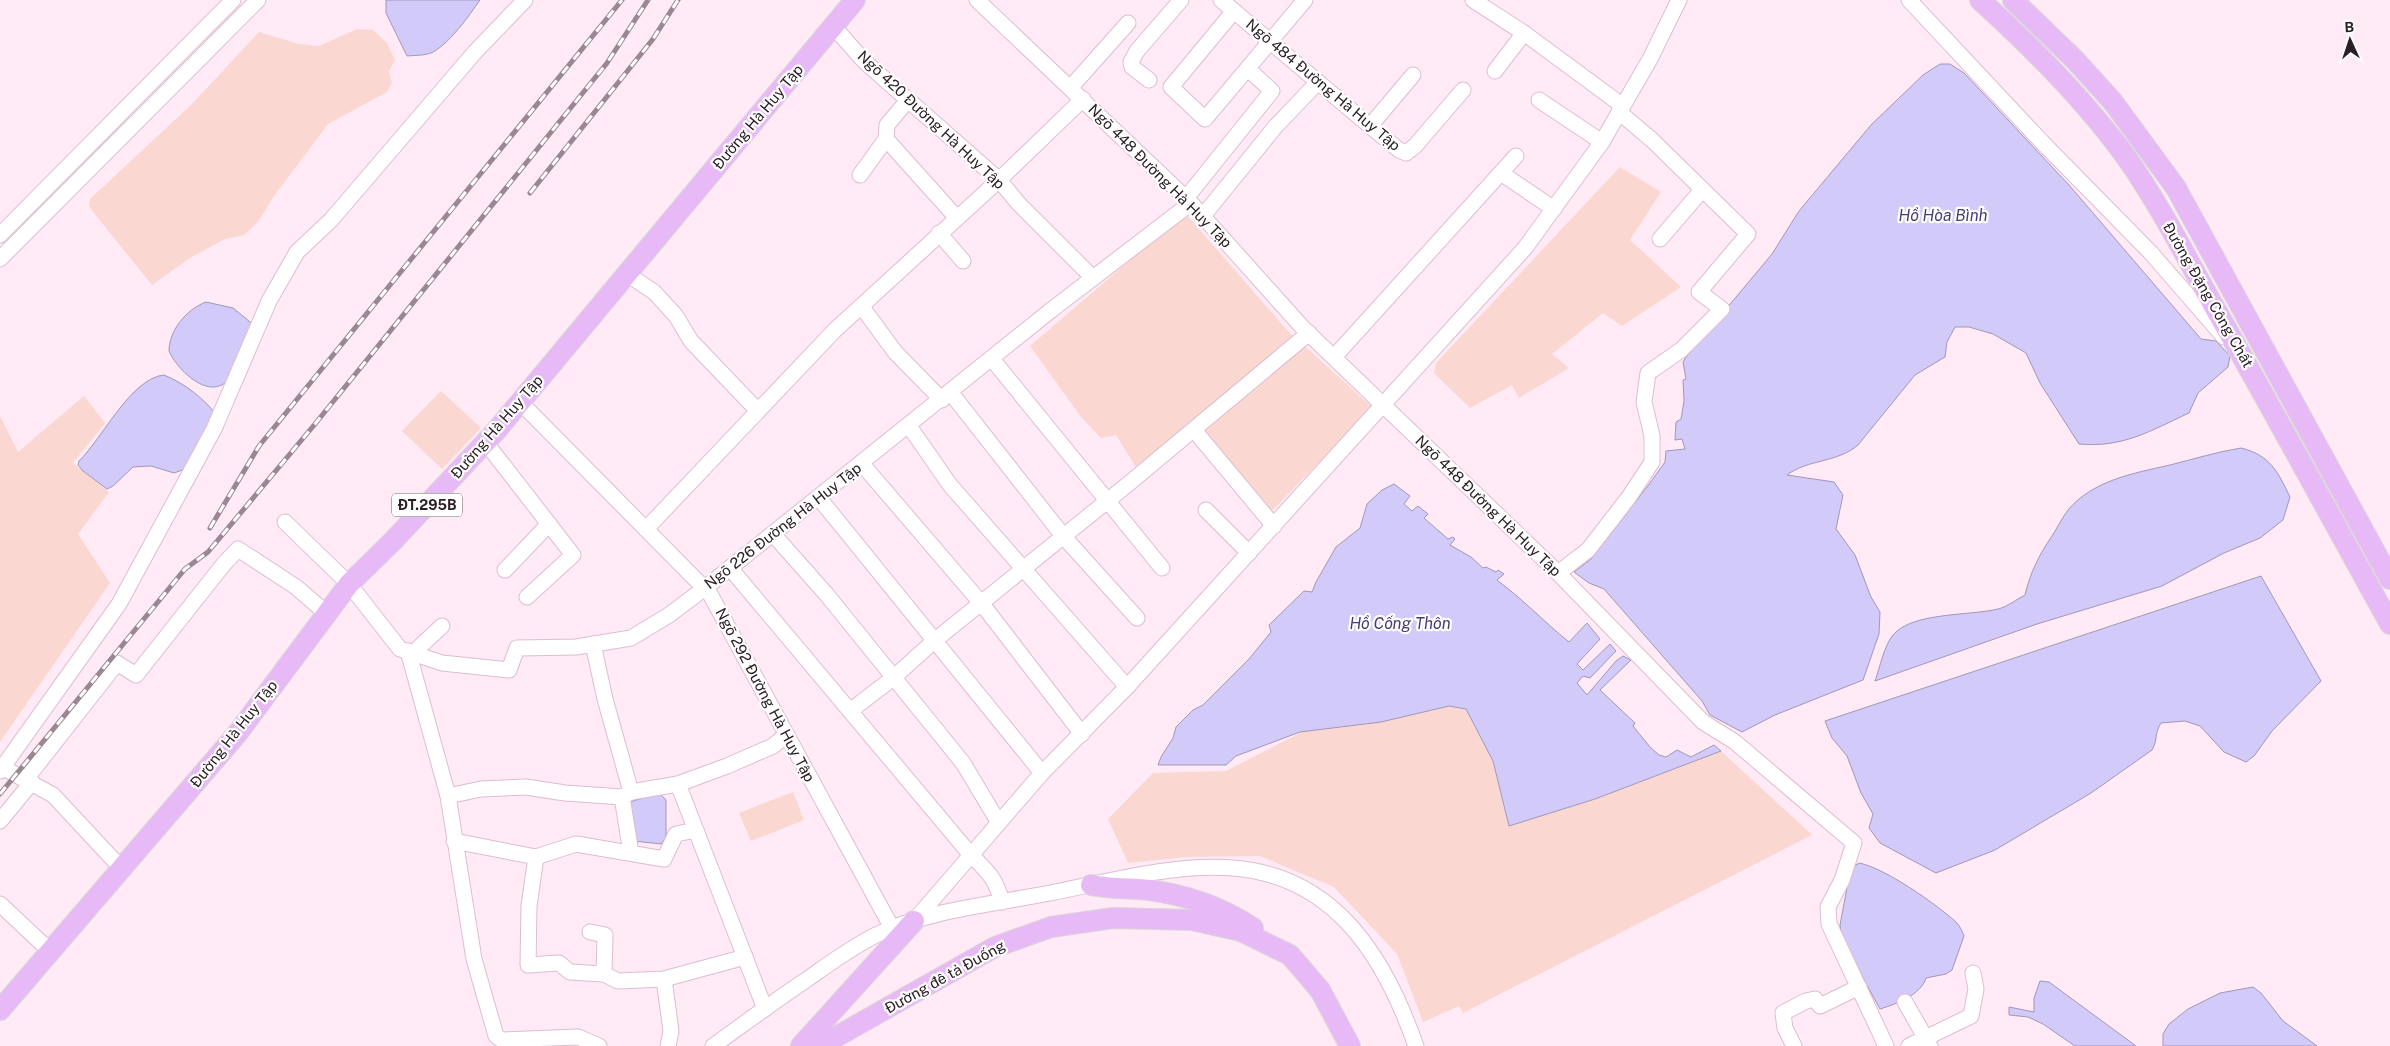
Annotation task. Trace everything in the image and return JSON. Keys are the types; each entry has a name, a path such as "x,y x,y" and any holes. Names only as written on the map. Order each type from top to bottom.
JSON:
{"main road":[{"name":"Đường Hà Huy Tập","path":"0,1010 237,734 349,584 392,542 486,443 856,0"},
{"name":"Đường Đặng Công Chất","path":"1980,0 2010,26 2060,78 2126,158 2148,192 2246,362 2390,624"},
{"name":"Đường Đặng Công Chất","path":"2013,0 2074,60 2112,102 2176,188 2390,579"},
{"path":"1091,885 1148,890 1193,898 1238,918 1290,955"},
{"name":"Đường đê tả Đuống","path":"820,1046 995,947 1051,927 1113,918 1192,920 1241,931 1290,955 1320,990 1350,1046"},
{"path":"801,1046 914,921"}],"street":[{"path":"0,235 233,0"},
{"path":"0,259 258,0"},
{"path":"122,869 53,795 29,780 9,771 2,765 119,604 214,429 268,301 297,252 332,220 474,52 525,0"},
{"name":"Ngõ 448 Đường Hà Huy Tập","path":"977,0 1071,87 1188,200 1309,333 1558,573 1703,722 1735,742 1854,843 1842,880 1828,907 1828,924 1886,1046"},
{"path":"1149,80 1132,67 1131,62 1137,51 1181,0"},
{"name":"Ngõ 484 Đường Hà Huy Tập","path":"1221,0 1370,126 1406,153 1415,146 1463,90"},
{"path":"1234,11 1171,87 1205,119 1305,0"},
{"path":"1473,0 1524,33 1621,109 1748,234 1699,292 1722,309 1681,350 1648,373 1644,402 1652,436 1652,462 1629,497 1588,550 1558,573"},
{"path":"914,921 1042,773 1127,687 1385,405 1525,248 1602,142 1679,0"},
{"path":"1910,0 2042,142 2151,253 2246,362"},
{"path":"1071,87 1128,22"},
{"name":"Ngõ 420 Đường Hà Huy Tập","path":"833,26 864,61 999,180 1019,204 1093,278"},
{"path":"1495,71 1524,33"},
{"name":"Ngõ 226 Đường Hà Huy Tập","path":"285,522 349,584 400,649 442,664 509,670 517,648 576,647 631,638 669,615 774,534 1188,200 1272,92 1248,69"},
{"path":"1370,126 1413,75"},
{"path":"1203,216 1275,127 1318,82"},
{"path":"646,529 835,330 999,180 1083,99"},
{"path":"860,175 886,139 887,125 908,100"},
{"path":"1538,100 1602,142"},
{"path":"886,139 956,218"},
{"path":"1334,357 1516,156"},
{"path":"1501,173 1554,208"},
{"path":"1660,239 1702,190"},
{"path":"940,233 963,261"},
{"path":"628,274 654,292 676,316 691,341 758,411"},
{"path":"862,307 895,352 946,396 1064,537 1137,618"},
{"path":"850,711 893,678 934,641 1108,501 1309,333"},
{"path":"992,359 1162,568"},
{"name":"Ngõ 292 Đường Hà Huy Tập","path":"520,402 710,594 892,928"},
{"path":"909,426 950,486 1127,687"},
{"path":"1194,430 1274,526"},
{"path":"486,443 572,555 527,597"},
{"path":"862,464 982,604 1082,734"},
{"path":"819,498 1042,773"},
{"path":"1206,510 1249,553"},
{"path":"505,570 549,524"},
{"path":"774,534 963,763 999,823"},
{"path":"0,821 117,663 136,675 232,554 238,549 296,587 326,613"},
{"path":"730,568 970,854 995,881 1002,902"},
{"path":"442,626 411,652 448,796 474,958 496,1036 502,1040 572,1041 578,1037 599,1046"},
{"path":"593,644 626,794 631,853"},
{"path":"448,796 481,789 526,787 565,794 626,794 678,784 773,746 786,735"},
{"path":"678,784 765,1009"},
{"path":"454,841 536,856 576,844 664,859 676,834 696,830"},
{"path":"536,856 529,906 528,965 559,963 570,972 604,974 618,981 664,979 745,957"},
{"path":"713,1046 848,950 892,928 914,921 1002,902 1176,870 1234,868 1262,873 1303,888 1338,912 1364,939 1388,979 1416,1046"},
{"path":"0,904 51,952"},
{"path":"590,932 605,935 604,974"},
{"path":"1909,1046 1928,1042 1971,1016 1976,989 1973,973"},
{"path":"664,979 671,1031 668,1046"},
{"path":"1794,1046 1785,1028 1783,1014 1806,1001 1815,999 1820,1006 1859,987"},
{"path":"1905,1002 1928,1042"}],"shaded area":[{"path":"357,29 373,30 387,43 395,60 389,71 392,83 387,92 328,124 274,196 258,222 244,235 225,239 190,258 152,285 93,212 89,206 90,199 192,104 259,32 299,44 319,46"},
{"path":"1620,167 1661,192 1630,240 1681,287 1622,326 1603,313 1552,354 1569,368 1519,398 1512,385 1470,408 1434,373 1436,363"},
{"path":"1185,213 1288,331 1372,407 1272,511 1195,422 1136,467 1116,435 1101,438 1081,417 1030,346"},
{"path":"441,391 481,428 442,469 402,431"},
{"path":"84,396 105,423 73,463 109,492 78,534 110,583 0,742 0,416 18,452"},
{"path":"1449,706 1466,709 1493,761 1509,826 1595,799 1721,751 1812,835 1463,1013 1459,1006 1423,1022 1397,954 1334,887 1260,856 1186,857 1128,863 1108,819 1153,773 1226,771 1306,730 1339,728"},
{"path":"793,792 804,820 751,841 739,813"}],"water":[{"path":"386,0 480,0 448,41 435,51 429,54 407,56 386,13"},
{"name":"Hồ Hòa Bình","path":"1940,64 1950,64 1964,73 2069,185 2201,339 2216,341 2230,356 2228,367 2198,393 2189,413 2149,432 2123,441 2095,445 2079,444 2040,383 2026,353 1993,334 1969,327 1955,327 1947,342 1945,357 1915,375 1858,445 1841,455 1804,466 1787,475 1834,482 1843,495 1836,529 1855,555 1871,597 1880,612 1879,634 1863,680 1775,715 1742,732 1710,715 1702,701 1604,589 1589,583 1574,572 1591,559 1650,483 1665,462 1666,451 1685,449 1682,439 1675,440 1676,422 1681,419 1684,401 1683,380 1686,379 1683,362 1686,357 1772,254 1799,211 1871,125 1923,75"},
{"path":"206,302 233,308 255,326 229,379 221,385 213,387 195,381 186,374 173,359 169,351 172,335 180,321 192,310"},
{"path":"164,375 194,392 218,417 185,469 174,473 151,466 133,467 113,486 107,489 83,471 78,465 79,461 129,398 152,379"},
{"path":"2241,448 2259,455 2272,466 2290,497 2283,520 2260,538 2224,553 2162,586 2037,624 1875,681 1887,645 1893,635 1902,628 1913,622 1942,616 1998,609 2025,595 2036,564 2064,516 2078,500 2090,491 2115,479 2129,475"},
{"name":"Hồ Cống Thôn","path":"1394,484 1410,496 1404,504 1412,511 1418,506 1428,514 1424,518 1448,539 1453,537 1455,539 1450,545 1471,557 1483,568 1486,567 1496,572 1498,570 1504,574 1497,580 1569,642 1587,623 1600,639 1577,664 1583,670 1610,644 1616,651 1590,678 1583,676 1577,683 1587,695 1616,661 1623,656 1631,660 1600,690 1635,723 1633,726 1659,755 1666,757 1677,750 1691,757 1714,745 1721,751 1595,799 1509,826 1493,761 1466,709 1449,706 1381,722 1300,732 1236,756 1226,765 1158,765 1173,738 1176,727 1193,710 1203,705 1249,659 1271,632 1269,625 1304,591 1312,592 1336,547 1360,528 1367,504 1382,490"},
{"path":"2261,576 2321,681 2272,731 2254,756 2246,762 2224,752 2200,726 2185,721 2161,723 2157,730 2152,750 2091,793 1995,850 1936,873 1880,843 1869,828 1873,814 1861,793 1847,756 1832,738 1825,721"},
{"path":"655,794 661,795 666,800 666,837 661,844 633,841 630,802"},
{"path":"1859,863 1870,866 1896,879 1936,906 1956,922 1964,936 1952,970 1946,974 1926,978 1919,989 1913,994 1880,1009 1842,940 1840,925 1849,877 1854,866"},
{"path":"2040,981 2049,982 2136,1046 2075,1046 2043,1024 2028,1017 2009,1015 2009,1007 2034,1012 2034,998"},
{"path":"2253,987 2261,993 2283,1021 2317,1046 2163,1046 2163,1034 2169,1024 2188,1009 2220,993"}],"railway":[{"path":"210,528 259,446 622,0"},
{"path":"0,794 185,569 208,552 315,424 607,63 648,0"},
{"path":"530,193 653,39 678,0"}]}
